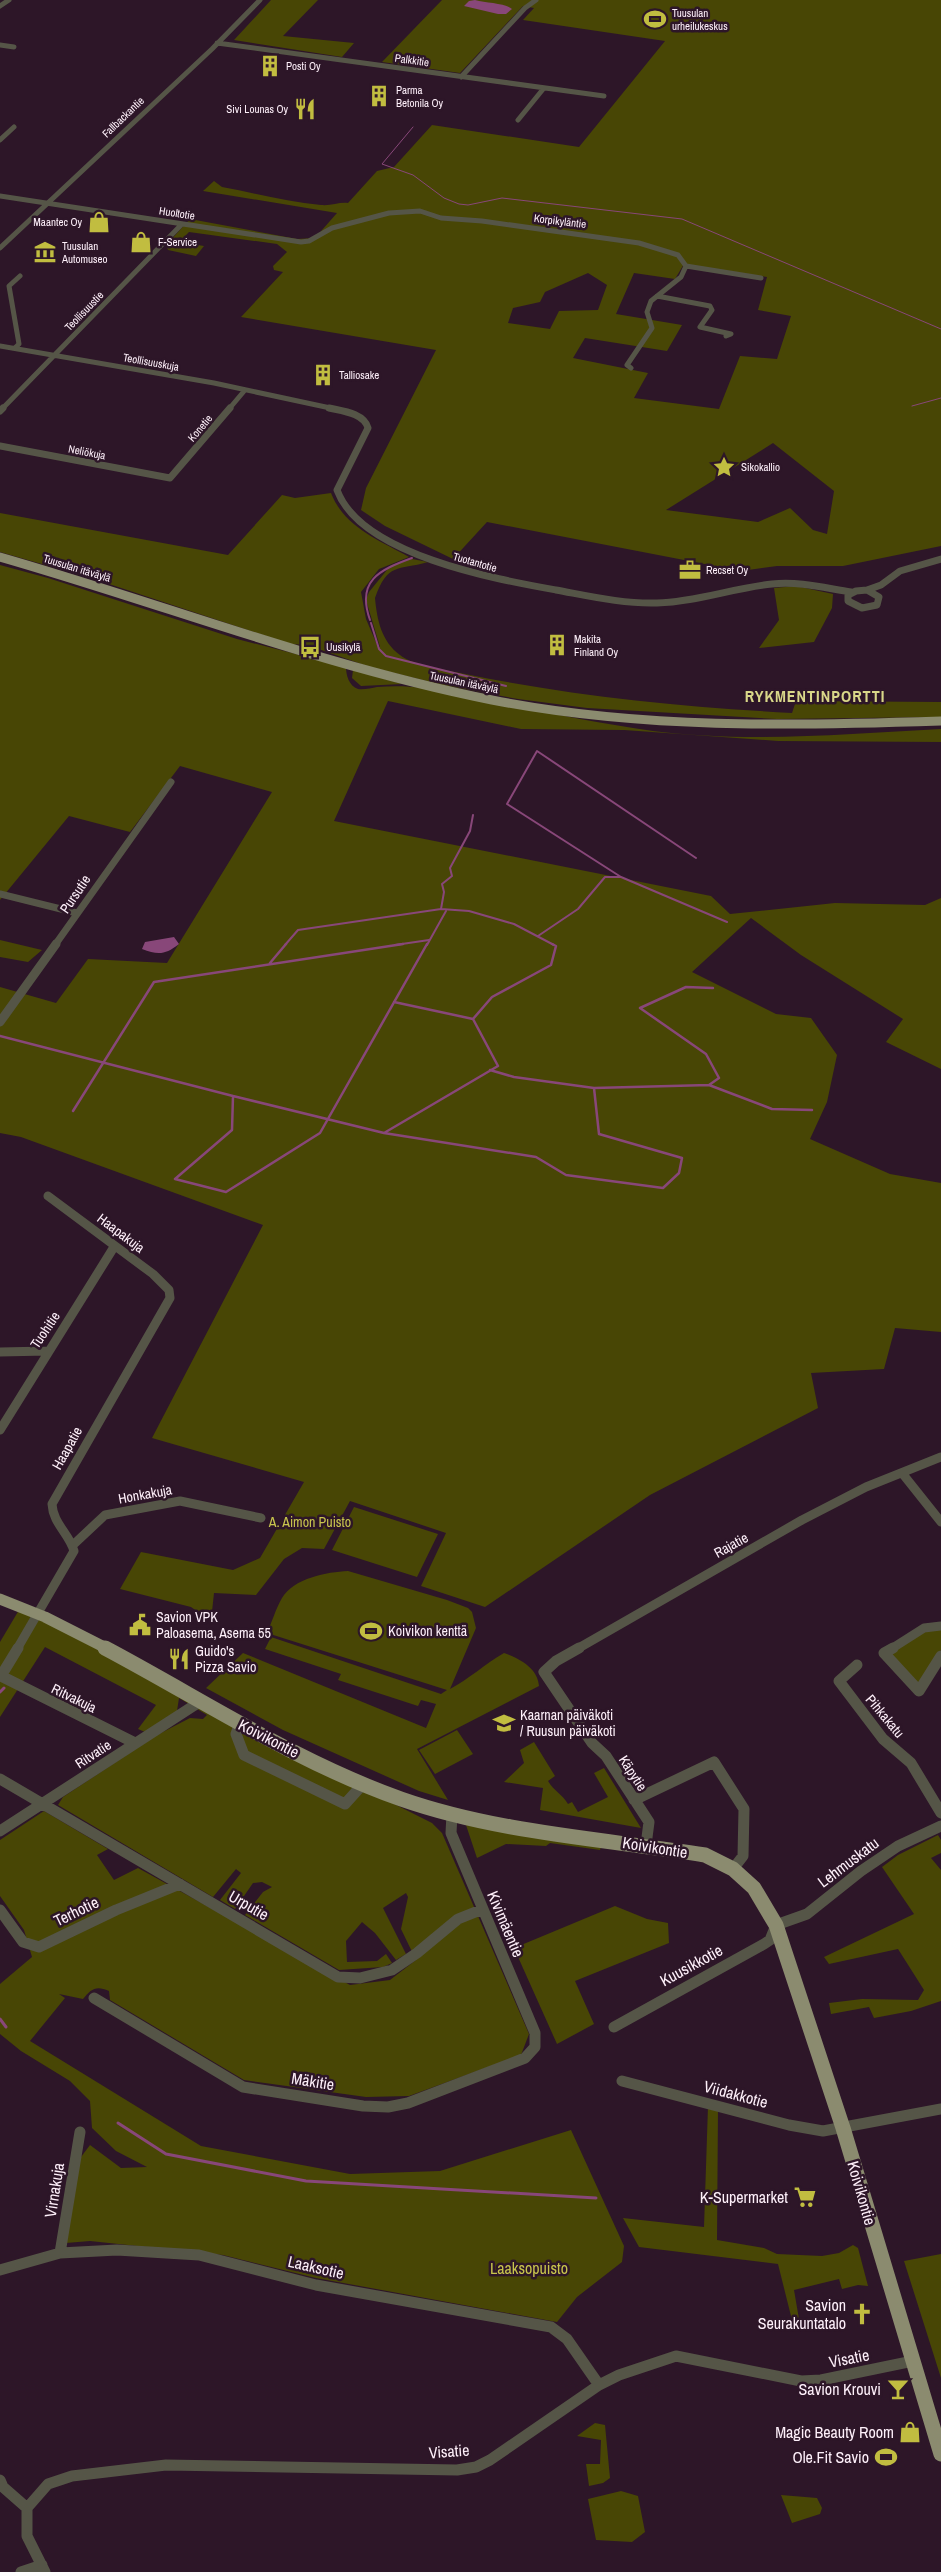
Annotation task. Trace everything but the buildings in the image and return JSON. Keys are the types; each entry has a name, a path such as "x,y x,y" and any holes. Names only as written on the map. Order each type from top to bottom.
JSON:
{"main road":[{"name":"Tuusulan itäväylä","path":"0,557 354,667 507,702 605,715 707,723 808,724 941,721"},
{"name":"Koivikontie","path":"0,1598 39,1612 240,1724 363,1784 452,1814 705,1855 733,1869 754,1888 776,1925 843,2128 913,2361 937,2423 941,2454"}],"street":[{"path":"0,6 9,0"},
{"name":"Fallbackantie","path":"0,248 260,0"},
{"path":"462,77 526,8 536,0"},
{"name":"Palkkitie","path":"217,43 604,96"},
{"path":"0,45 14,47"},
{"path":"518,120 544,88"},
{"path":"0,140 14,127"},
{"name":"Huoltotie","path":"0,196 301,242"},
{"name":"Korpikyläntie","path":"301,242 309,241 332,228 389,213 420,211 441,218 482,221 639,243 678,255 684,259 686,266"},
{"name":"Teollisuustie","path":"0,411 182,224"},
{"path":"631,368 627,365 652,328 647,312 651,301 681,277 686,266 762,278"},
{"path":"16,348 19,344 9,286 20,276"},
{"path":"658,296 710,306 712,310 700,327 731,334 726,336"},
{"path":"0,346 54,356"},
{"name":"Teollisuuskuja","path":"54,356 245,390"},
{"name":"Konetie","path":"170,478 245,390"},
{"name":"Tuotantotie","path":"245,390 340,409 361,417 367,424 366,433 337,490 343,508 366,528 456,569 513,582 641,603 694,600 772,584 795,584 833,589 849,595"},
{"name":"Neliökuja","path":"0,446 170,478"},
{"path":"867,590 879,597 880,603 869,608 854,606 849,595 881,585 900,571 941,560"},
{"path":"876,594 881,585"},
{"name":"Pursutie","path":"0,1022 171,782"},
{"path":"0,894 77,913"},
{"name":"Haapakuja","path":"48,1196 114,1247 154,1274 169,1290 170,1298"},
{"name":"Tuohitie","path":"0,1430 47,1351 114,1247"},
{"name":"Haapatie","path":"73,1545 54,1520 52,1504 170,1298"},
{"path":"0,1352 19,1350 47,1351"},
{"name":"Rajatie","path":"544,1672 556,1661 780,1533 866,1488 941,1457"},
{"path":"902,1473 941,1522"},
{"name":"Honkakuja","path":"73,1545 105,1515 180,1501 261,1518"},
{"path":"1,1676 72,1556 73,1545"},
{"path":"941,1626 924,1628 884,1653 919,1691 941,1656"},
{"name":"Pihkakatu","path":"858,1665 840,1681 884,1739 911,1763 941,1813"},
{"name":"Käpytie","path":"544,1672 592,1743 606,1756 649,1822 646,1845"},
{"name":"Ritvakuja","path":"1,1676 135,1743"},
{"name":"Ritvatie","path":"0,1831 201,1701"},
{"path":"240,1724 236,1734 244,1755 345,1804 363,1784"},
{"path":"634,1800 714,1762 739,1798 744,1809 743,1856 733,1869"},
{"name":"Urputie","path":"0,1779 338,1977 371,1977 396,1970 459,1918 483,1909"},
{"name":"Kivimäentie","path":"452,1814 451,1832 535,2033 537,2046"},
{"name":"Lehmuskatu","path":"776,1925 807,1914 861,1871 910,1838 941,1826"},
{"name":"Terhotie","path":"0,1910 23,1942 39,1947 116,1910 180,1884"},
{"name":"Kuusikkotie","path":"614,2027 764,1944 770,1940 776,1925"},
{"name":"Mäkitie","path":"94,1998 243,2087 363,2106 388,2107 408,2103 525,2058 532,2054 537,2046"},
{"name":"Viidakkotie","path":"622,2081 790,2125 823,2131 941,2109"},
{"name":"Virnakuja","path":"60,2253 80,2132"},
{"name":"Laaksotie","path":"0,2270 60,2253 117,2250 199,2255 326,2287 551,2327 567,2339 598,2385"},
{"name":"Visatie","path":"27,2508 48,2484 72,2476 166,2465 456,2470 476,2467 490,2460 598,2385 619,2375 676,2356 801,2381 821,2380 913,2361"},
{"path":"0,2480 3,2487 27,2508 27,2536 43,2568 21,2572"}],"green space":[{"path":"271,0 318,0 283,36 354,43 342,57 234,40"},
{"path":"442,0 941,0 941,546 843,566 777,566 741,571 487,522 453,559 385,526 361,510 366,488 436,350 241,317 283,272 274,270 273,266 287,252 277,244 189,232 179,242 204,246 196,256 168,250 166,245 190,219 297,239 315,238 337,213 203,191 214,181 222,187 296,202 325,205 348,203 377,171 394,167 432,125 579,147 665,41 523,20 534,8 523,6 460,73 382,62","holes":["684,264 767,277 758,310 791,316 777,359 740,356 719,409 634,398 648,373 573,358 585,338 667,351 682,325 616,314 634,273 675,279","588,273 607,285 598,310 559,311 550,329 508,323 513,308 540,302 545,292","773,443 834,491 827,534 813,530 790,508 758,522 666,510"]},
{"path":"331,493 344,515 353,524 409,557 379,569 361,592 366,619 378,647 380,647 366,600 369,592 391,565 412,559 428,562 401,568 389,573 384,578 375,598 381,629 388,643 400,655 413,662 506,682 628,700 792,713 796,701 941,702 941,717 777,719 587,708 518,699 443,685 370,667 307,645 290,644 94,579 0,552 0,513 228,555 282,495 295,498"},
{"name":"A. Aimon Puisto","path":"0,565 48,578 237,639 346,667 349,680 358,689 394,686 422,688 595,722 680,734 624,730 521,729 388,701 334,821 711,896 730,914 835,903 925,905 941,898 941,1069 886,1042 903,1019 801,955 751,918 692,972 776,1014 811,1018 837,1055 827,1102 810,1139 890,1174 941,1183 941,1332 895,1328 884,1369 811,1373 818,1408 650,1495 485,1607 421,1586 446,1533 350,1501 324,1549 302,1548 284,1559 256,1595 214,1593 211,1621 191,1607 120,1589 141,1552 233,1570 260,1558 304,1482 152,1438 263,1225 21,1137 0,1133 0,987 56,1003 88,959 167,963 272,792 180,766 130,832 69,816 0,900"},
{"path":"796,586 833,594 832,608 814,642 759,648 779,620 774,588"},
{"path":"353,670 402,684 361,686 352,678"},
{"path":"941,729 941,742 778,741 697,735 761,737"},
{"path":"0,940 42,950 28,962 0,957"},
{"path":"354,1507 438,1534 417,1577 332,1550"},
{"path":"348,1571 447,1600 468,1608 472,1612 476,1628 450,1689 504,1653 527,1665 538,1680 539,1686 417,1749 448,1800 419,1791 283,1730 206,1688 243,1653 426,1728 436,1704 421,1700 418,1706 338,1680 341,1674 265,1649 271,1637 441,1694 447,1690 267,1633 282,1598 294,1585 312,1577"},
{"name":"Laaksopuisto","path":"19,1610 34,1614 209,1711 432,1823 442,1833 529,2034 521,2055 409,2096 366,2097 244,2080 110,2000 109,1991 101,1988 91,1990 83,1999 59,1994 65,1998 30,2041 201,2146 350,2174 440,2171 571,2130 624,2246 622,2262 577,2297 557,2322 316,2278 223,2255 90,2241 66,2243 78,2161 90,2145 121,2168 147,2167 116,2151 92,2128 90,2101 70,2081 21,2051 0,2034 0,1984 32,1957 24,1930 0,1896 0,1840 44,1811 108,1849 97,1855 114,1880 138,1868 350,1985 390,1980 416,1960 401,1929 408,1897 406,1893 383,1908 406,1954 396,1960 375,1933 362,1922 346,1941 347,1962 377,1961 386,1954 392,1963 383,1967 339,1970 245,1915 263,1892 272,1887 262,1882 253,1883 235,1909 220,1900 241,1873 236,1869 213,1897 58,1805 63,1797 157,1735 190,1718 203,1719 207,1715 179,1698 177,1711 145,1732 138,1729 156,1705 45,1647 0,1717 0,1642"},
{"path":"941,1629 941,1650 919,1685 888,1653 925,1630"},
{"path":"457,1730 473,1754 435,1774 419,1750"},
{"path":"534,1742 555,1776 548,1781 568,1804 572,1802 578,1812 608,1797 594,1773 604,1768 641,1828 540,1810 543,1788 504,1782 524,1763 520,1750"},
{"path":"466,1825 602,1844 600,1850 550,1843 546,1846 506,1844 477,1858"},
{"path":"938,1835 941,1840 941,1853 931,1858 941,1870 941,2001 911,2011 874,2018 869,2007 831,2014 829,2003 862,1999 918,2000 924,1990 898,1949 829,1964 824,1957 914,1914 882,1867 898,1855"},
{"path":"615,1906 647,1919 668,1923 669,1943 575,1981 594,2024 557,2044 514,1948"},
{"path":"708,2106 718,2109 717,2240 764,2248 777,2254 822,2256 839,2253 853,2245 858,2248 868,2286 858,2285 842,2289 839,2279 794,2290 800,2325 793,2324 778,2264 639,2247 623,2218 704,2227"},
{"path":"941,2254 941,2378 904,2261"},
{"path":"595,2423 605,2425 610,2478 603,2483 589,2486 586,2464 600,2464 601,2440 577,2436"},
{"path":"621,2491 638,2496 645,2532 632,2542 596,2540 588,2499"},
{"path":"781,2495 817,2498 822,2508 820,2514 792,2523"}],"shaded area":[{"path":"475,0 500,4 512,9 506,14 498,14 464,6 469,1"},
{"path":"174,937 179,944 165,952 157,953 142,949 145,942"}],"waterway":[{"path":"413,127 382,164 413,175 444,198 459,204 468,205 502,198 682,219 941,329"},
{"path":"912,406 941,398"},
{"path":"370,620 366,607 368,586 373,579 390,567 412,558"},
{"path":"371,623 379,649 386,656 506,686"},
{"path":"696,858 537,751 507,804 621,877 727,922"},
{"path":"441,909 444,892 442,884 452,876 450,868 470,831 473,815"},
{"path":"538,936 578,909 605,877 620,877"},
{"path":"285,945 298,930 441,909"},
{"path":"441,909 469,911 514,924 554,945"},
{"path":"427,945 446,911"},
{"path":"395,945 429,940"},
{"path":"270,963 286,944"},
{"path":"103,1063 154,982 403,944"},
{"path":"394,1002 427,944"},
{"path":"473,1019 492,997 551,965 556,946 554,945"},
{"path":"709,1085 719,1078 706,1054 640,1008 686,987 713,988"},
{"path":"328,1119 394,1002"},
{"path":"394,1002 473,1019"},
{"path":"473,1019 498,1066 491,1070"},
{"path":"0,1036 103,1063"},
{"path":"73,1111 103,1063"},
{"path":"103,1063 233,1096"},
{"path":"384,1133 491,1070"},
{"path":"491,1070 514,1077 594,1088"},
{"path":"594,1088 709,1085"},
{"path":"709,1085 772,1109 812,1110"},
{"path":"384,1133 536,1157 566,1175 663,1188 679,1173 682,1158 599,1134 594,1088"},
{"path":"233,1096 328,1119"},
{"path":"233,1096 232,1130 175,1179 226,1192 320,1133 328,1119"},
{"path":"328,1119 384,1133"},
{"path":"0,1692 4,1688"},
{"path":"0,2019 6,2027"},
{"path":"118,2123 166,2154 306,2181 596,2198"}],"place":[{"name":"Tuusulan urheilukeskus","path":"655,19"},
{"name":"Posti Oy","path":"270,66"},
{"name":"Parma Betonila Oy","path":"379,96"},
{"name":"Sivi Lounas Oy","path":"305,109"},
{"name":"Maantec Oy","path":"99,222"},
{"name":"F-Service","path":"141,242"},
{"name":"Tuusulan Automuseo","path":"45,252"},
{"name":"Talliosake","path":"323,375"},
{"name":"Sikokallio","path":"724,467"},
{"name":"Recset Oy","path":"690,570"},
{"name":"Makita Finland Oy","path":"557,645"},
{"name":"Uusikylä","path":"310,647"},
{"name":"Savion VPK Paloasema, Asema 55","path":"140,1625"},
{"name":"Koivikon kenttä","path":"371,1631"},
{"name":"Guido's Pizza Savio","path":"179,1659"},
{"name":"Kaarnan päiväkoti / Ruusun päiväkoti","path":"504,1723"},
{"name":"K-Supermarket","path":"805,2197"},
{"name":"Savion Seurakuntatalo","path":"862,2314"},
{"name":"Savion Krouvi","path":"898,2389"},
{"name":"Magic Beauty Room","path":"910,2432"},
{"name":"Ole.Fit Savio","path":"886,2457"}],"district":[{"name":"RYKMENTINPORTTI","path":"815,696"}]}
